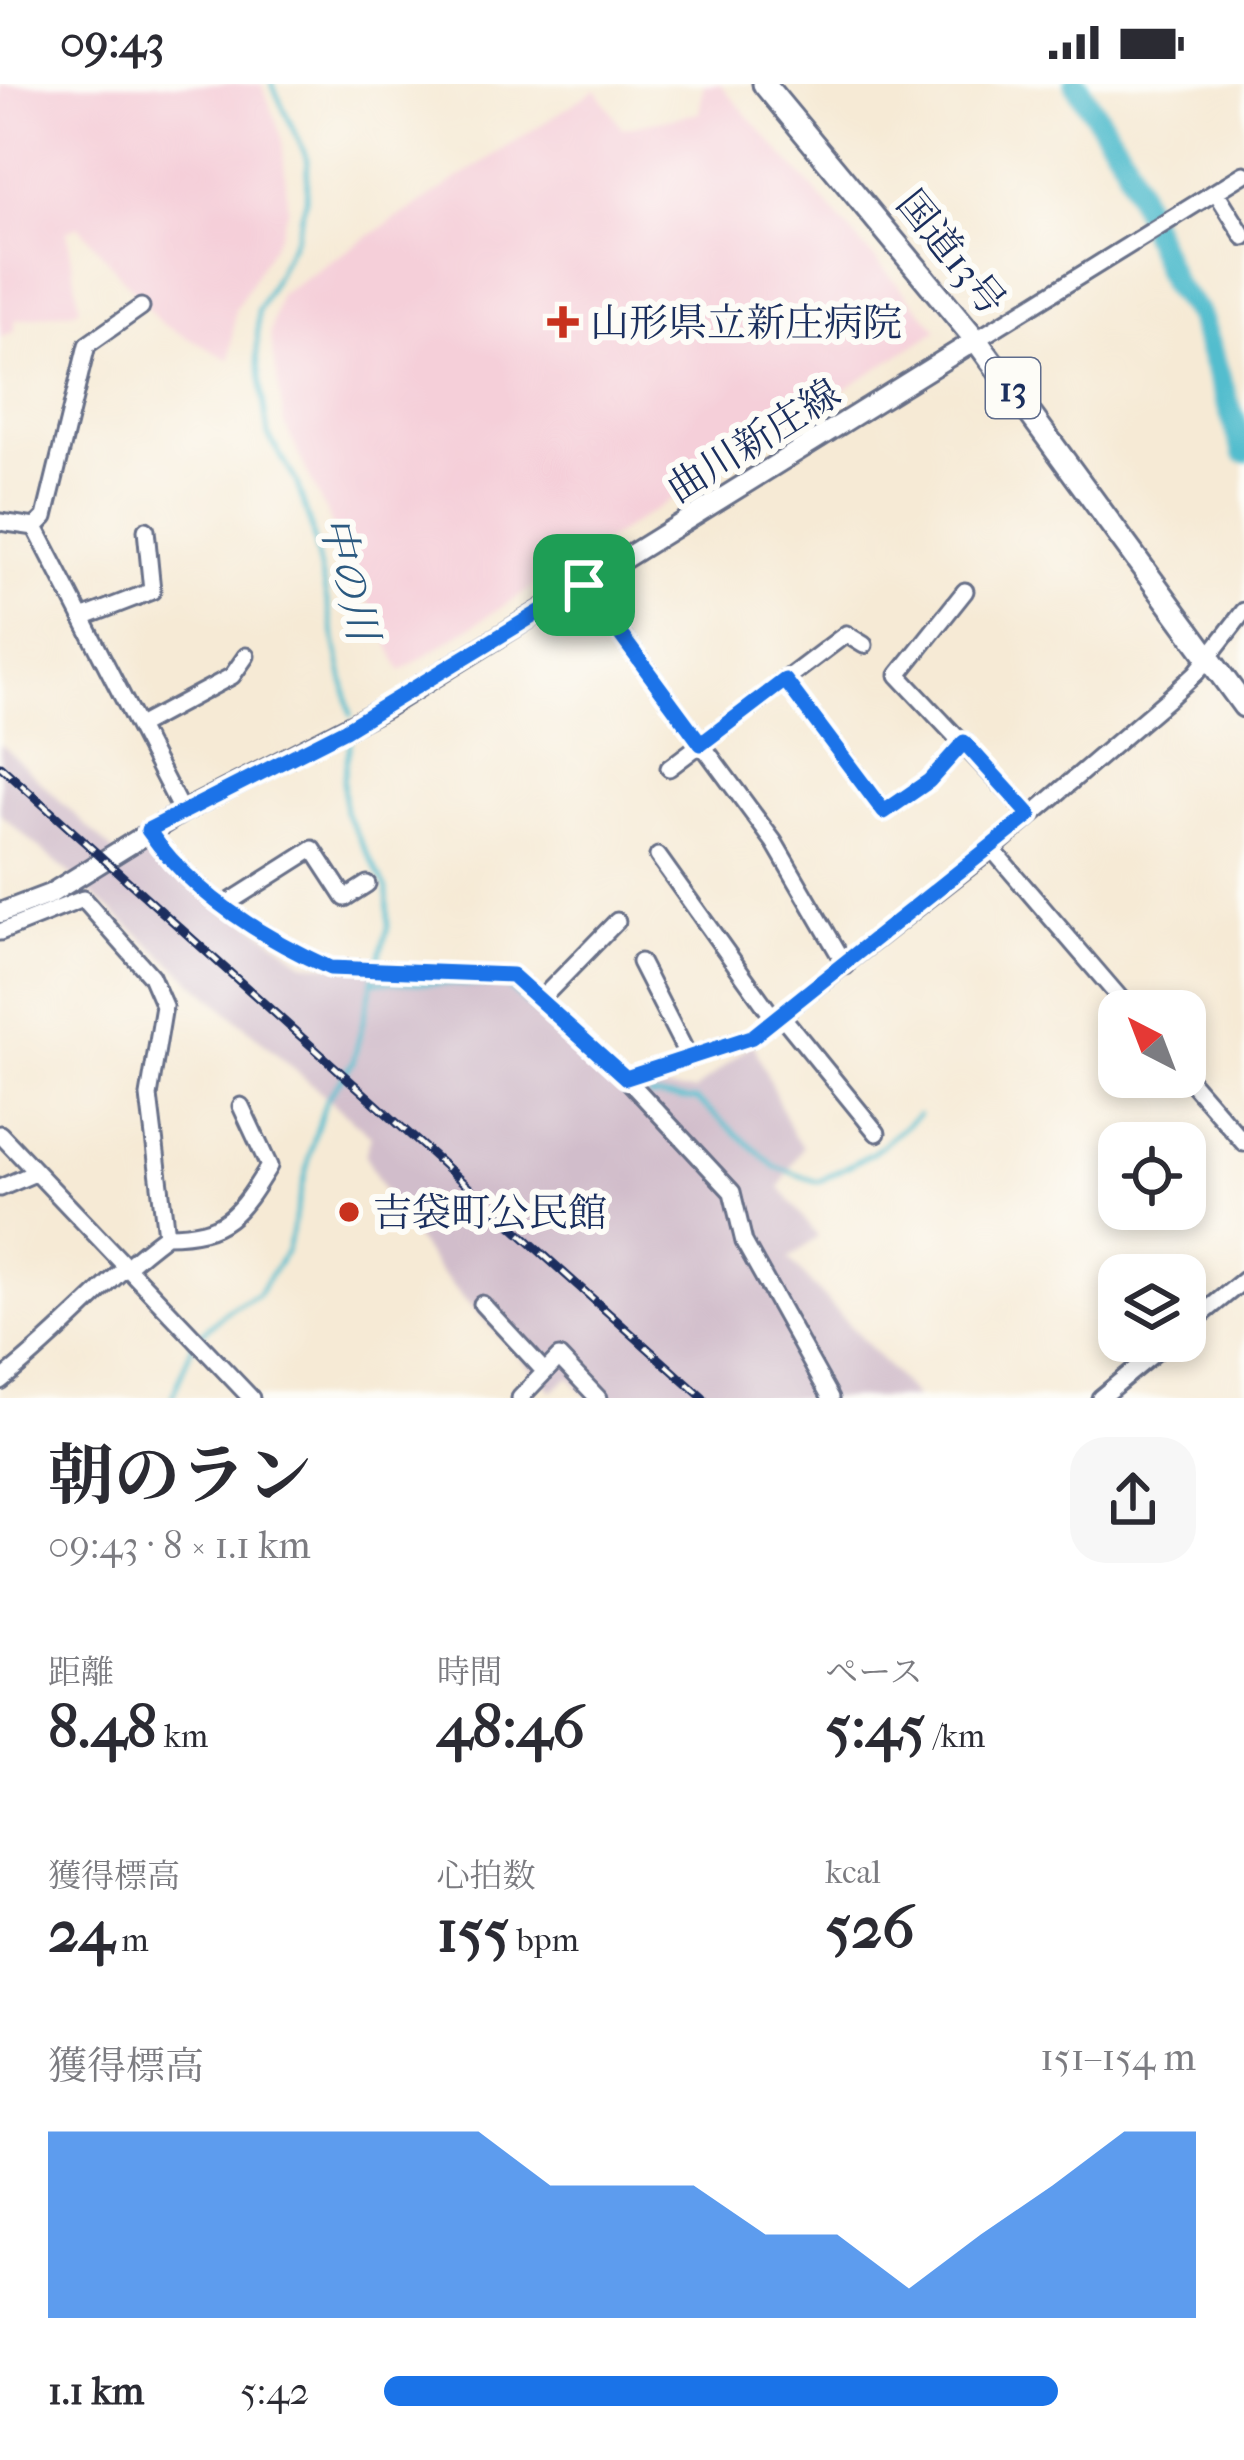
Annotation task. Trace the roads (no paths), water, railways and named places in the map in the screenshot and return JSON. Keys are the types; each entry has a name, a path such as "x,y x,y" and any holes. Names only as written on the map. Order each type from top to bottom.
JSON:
{"highway":[{"name":"国道13号","path":"764,84 976,340 1244,706"}],"main road":[{"name":"曲川新庄線","path":"0,913 72,882 148,830 386,707 976,340"}],"street":[{"path":"976,340 1244,174"},
{"path":"1216,192 1244,237"},
{"path":"35,527 45,518 87,345 141,307"},
{"path":"0,522 35,527"},
{"path":"35,527 182,812"},
{"path":"82,618 152,591 146,530"},
{"path":"584,585 774,842 846,966"},
{"path":"965,591 898,675 1030,815"},
{"path":"626,1078 752,1037 846,966 992,849 1209,657 1244,611"},
{"path":"669,768 846,634 864,645"},
{"path":"139,726 232,676 246,656"},
{"path":"785,680 884,812 929,781 964,742"},
{"path":"148,830 165,854 223,906 330,968 512,975 542,998 626,1078 732,1192 744,1242 831,1398"},
{"path":"223,906 313,849 345,898 367,884"},
{"path":"992,849 1113,990"},
{"path":"658,856 778,1017 877,1133"},
{"path":"0,932 83,899 151,976 164,1006 149,1096 166,1234"},
{"path":"542,998 617,922"},
{"path":"640,962 689,1058"},
{"path":"1205,1098 1244,1144"},
{"path":"0,1382 44,1347 122,1267 166,1234 207,1232 226,1224 269,1166 241,1106"},
{"path":"0,1134 251,1398"},
{"path":"0,1188 35,1173"},
{"path":"1206,1311 1244,1280"},
{"path":"482,1304 545,1372"},
{"path":"520,1398 559,1358 598,1398"},
{"path":"1100,1398 1144,1362"}],"waterway":[{"name":"中の川","path":"272,84 308,160 306,200 296,236 258,311 257,355 268,435 296,481 311,527 351,715"},
{"path":"1076,84 1125,160 1173,285 1198,314 1244,451"},
{"name":"中の川","path":"352,733 343,780 345,812 387,889 388,927 377,965"},
{"name":"中の川","path":"200,1335 229,1309 257,1295 287,1250 326,1100 353,1062 374,976"},
{"path":"373,981 507,986 632,1094"},
{"path":"649,1096 697,1100 776,1167 818,1182 874,1152 918,1115"},
{"name":"中の川","path":"172,1398 193,1344"}],"railway":[{"path":"0,766 703,1398"}],"place":[{"name":"山形県立新庄病院","path":"563,322"},
{"name":"吉袋町公民館","path":"349,1212"}]}
